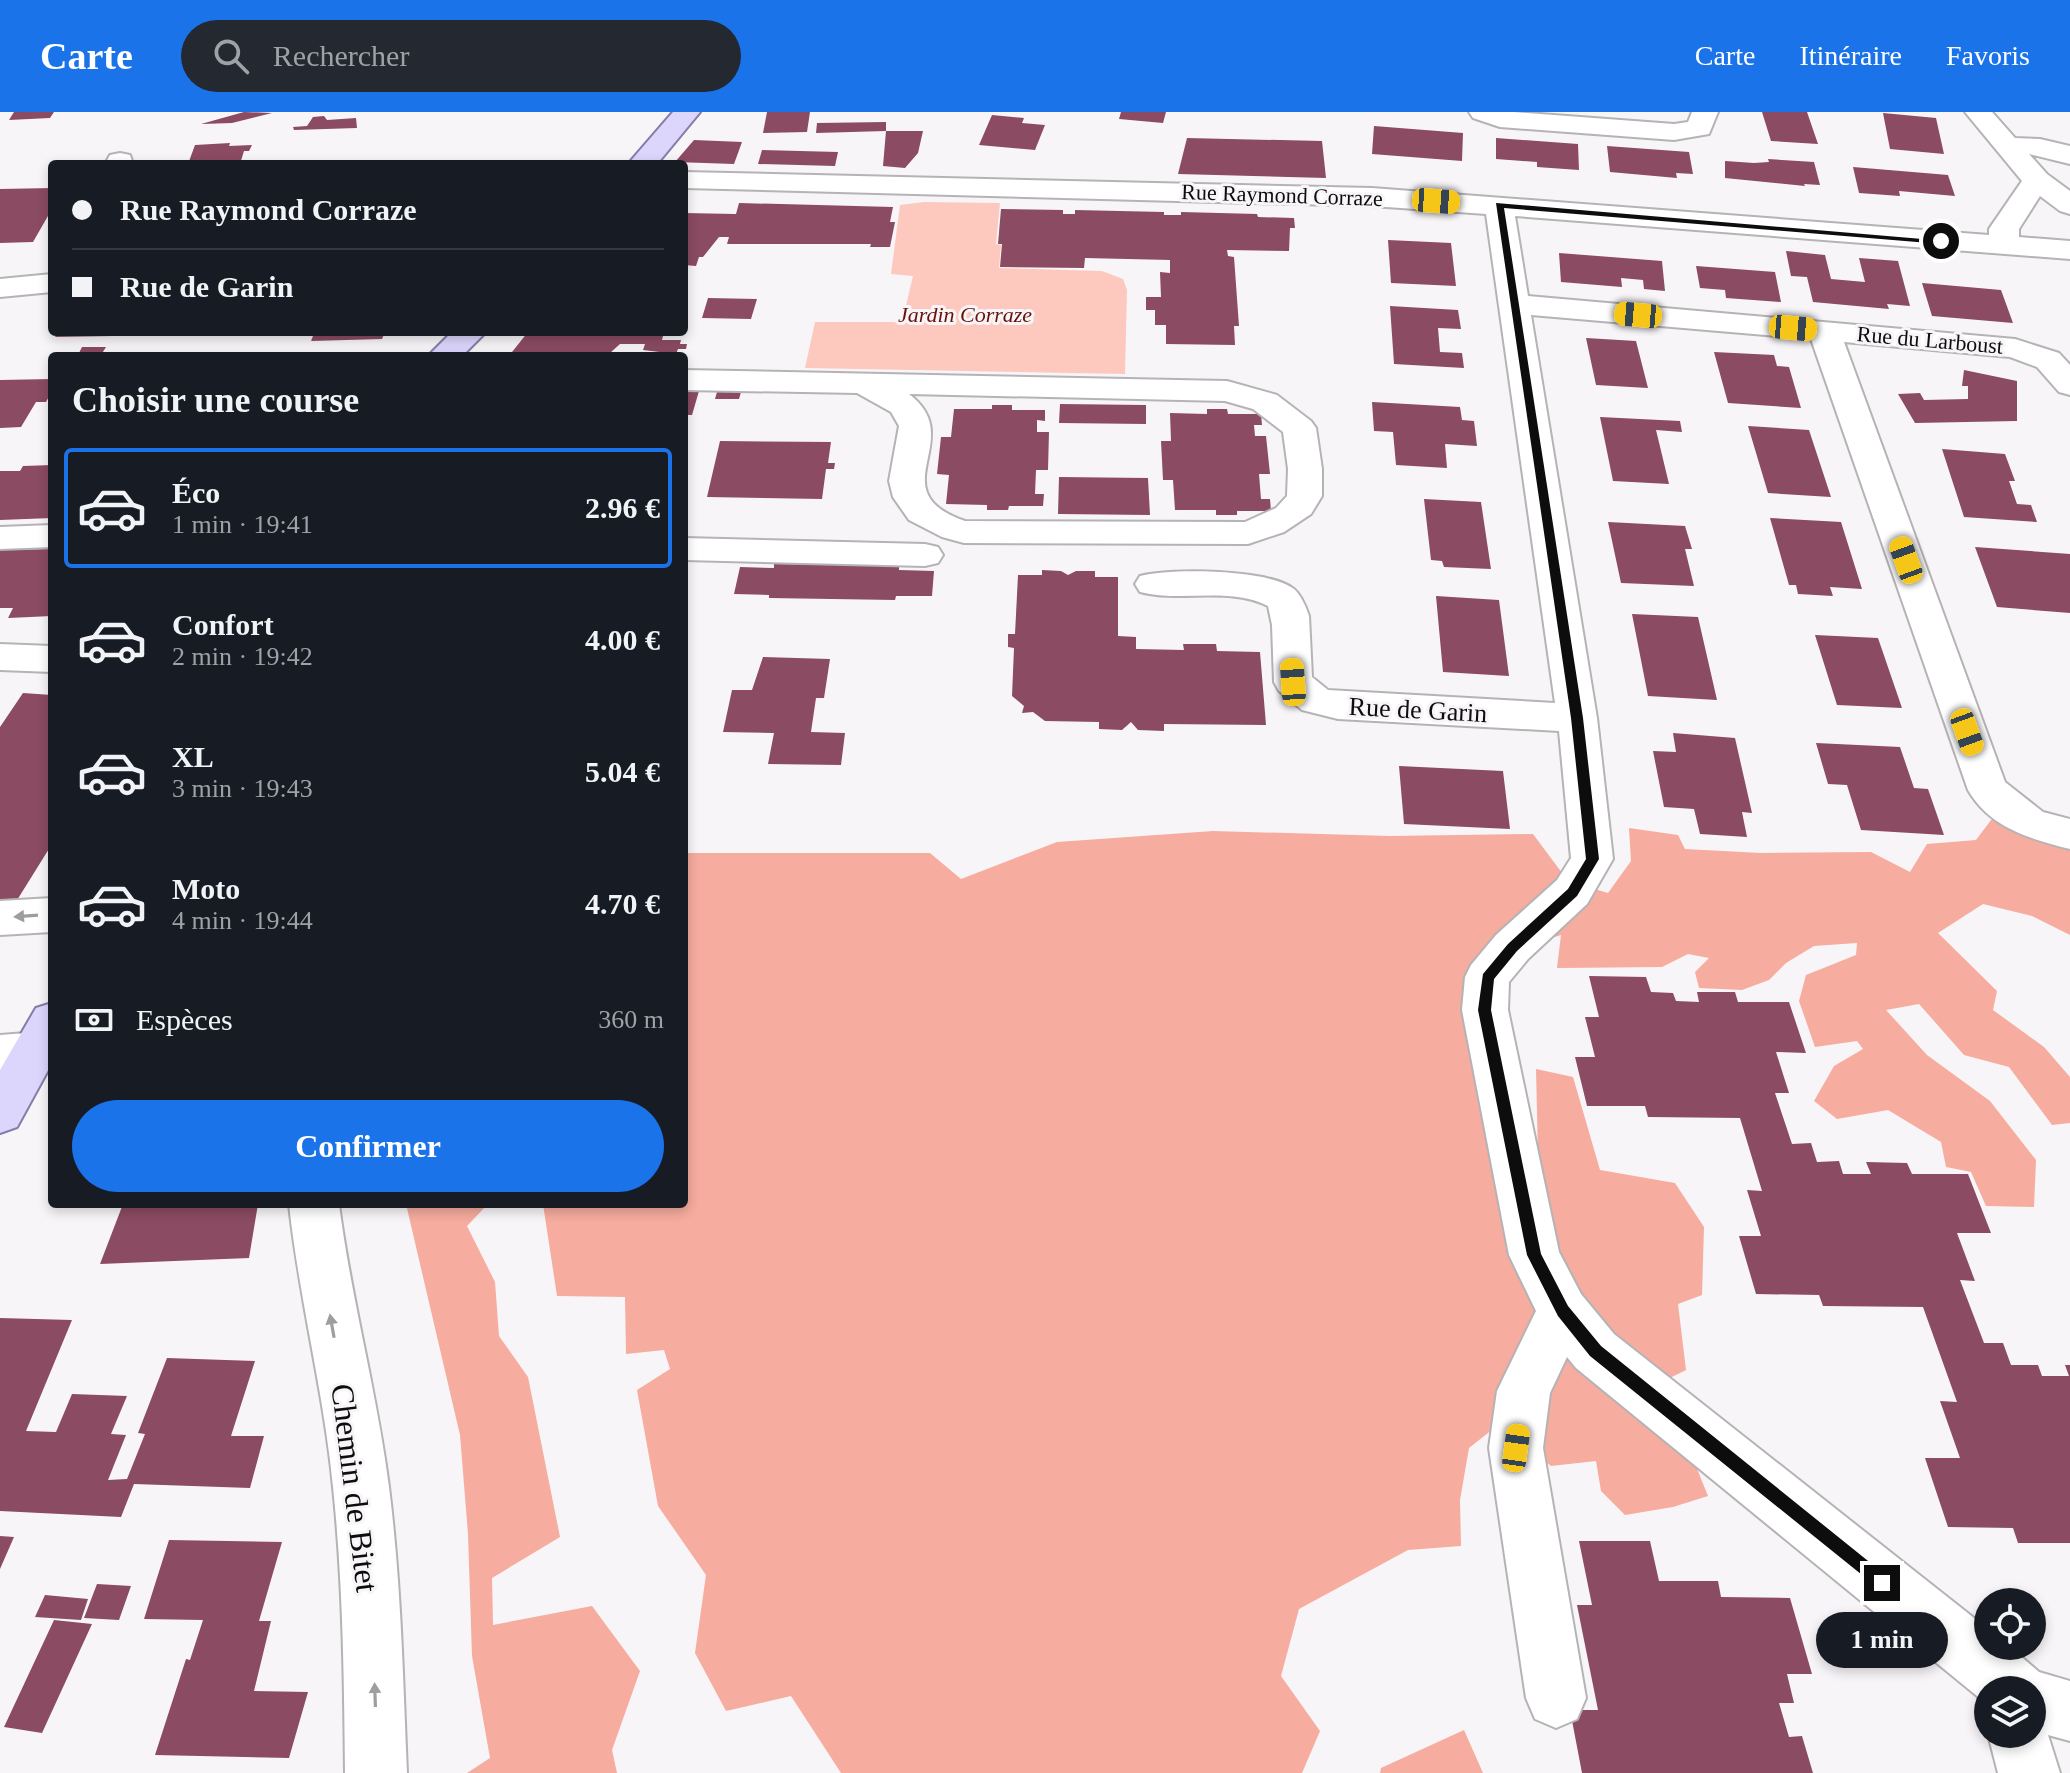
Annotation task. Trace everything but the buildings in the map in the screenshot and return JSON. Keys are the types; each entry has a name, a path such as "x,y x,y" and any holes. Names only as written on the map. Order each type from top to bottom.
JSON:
{"main road":[{"path":"645,160 687,112"},
{"path":"446,352 465,336"},
{"path":"0,1113 35,1044"}],"street":[{"path":"1482,112 1500,119 1674,132 1699,128 1705,112"},
{"path":"1978,112 2037,180 2070,205"},
{"path":"2009,146 2033,145 2065,150"},
{"name":"Rue Raymond Corraze","path":"688,180 1372,197 2070,250"},
{"path":"2004,245 2004,229 2037,180"},
{"path":"1499,205 1577,718 1592,859 1572,892 1512,947 1487,977 1485,1010 1534,1255 1563,1311 1595,1351 1986,1676"},
{"path":"0,288 48,283"},
{"name":"Rue du Larboust","path":"1515,304 2015,348 2048,360 2070,385"},
{"name":"Rue du Larboust","path":"1824,331 1988,790 2030,824 2070,834"},
{"path":"688,380 1227,391 1248,396 1283,414 1299,428 1308,492 1297,509 1278,524 1248,533 964,532 944,527 914,504 906,486 916,427 910,414 895,400 863,384"},
{"path":"0,538 48,536"},
{"path":"688,549 925,555"},
{"name":"Rue de Garin","path":"1153,584 1264,588 1281,595 1288,607 1293,682 1316,701 1338,706 1577,718"},
{"path":"0,657 48,659"},
{"path":"0,918 48,915"},
{"name":"Chemin de Bitet","path":"314,1208 321,1264 361,1485 372,1623 376,1773"},
{"path":"1556,1698 1516,1448 1524,1391 1563,1311"},
{"path":"2046,1706 2070,1711"},
{"path":"2024,1748 2029,1773"}],"green space":[{"name":"Jardin Corraze","path":"924,202 1000,203 996,244 1001,245 999,268 1102,271 1123,279 1127,290 1125,374 805,368 815,322 902,322 913,276 891,274 900,205"}],"shaded area":[{"path":"1991,820 2063,823 2070,829 2070,935 2032,916 1983,904 1938,933 1997,991 1993,1010 2044,1047 2070,1077 2070,1123 2052,1125 2009,1067 1964,1055 1919,1004 1886,1010 1927,1055 1990,1101 2036,1160 2034,1207 1986,1206 1971,1172 1946,1167 1941,1142 1888,1110 1837,1119 1814,1101 1834,1066 1863,1049 1857,1041 1815,1047 1799,1001 1806,975 1856,955 1857,943 1814,946 1786,963 1769,980 1742,990 1699,988 1695,972 1709,958 1688,954 1662,967 1557,968 1561,935 1517,949 1482,1042 1490,1160 1538,1156 1536,1069 1573,1077 1600,1170 1675,1183 1704,1227 1702,1295 1678,1304 1686,1370 1621,1402 1695,1464 1708,1496 1673,1507 1625,1515 1601,1491 1596,1461 1551,1466 1525,1446 1512,1414 1469,1448 1460,1500 1461,1546 1408,1550 1299,1609 1281,1676 1320,1731 1302,1773 841,1773 791,1696 726,1711 695,1653 706,1575 658,1506 637,1390 670,1369 664,1350 626,1354 625,1297 557,1296 544,1208 688,1208 688,853 930,853 961,879 1057,842 1213,831 1390,836 1533,834 1568,881 1608,893 1631,861 1629,828 1678,835 1685,849 1761,853 1871,852 1910,872 1927,844 1976,840"},
{"path":"407,1208 484,1208 467,1226 495,1282 499,1336 528,1377 560,1537 492,1578 493,1625 592,1606 640,1671 612,1750 617,1773 467,1773 490,1758 472,1656 468,1534 460,1435"},
{"path":"1464,1730 1483,1773 1380,1773 1381,1768"}],"route":[{"path":"1882,1583 1595,1351 1563,1311 1534,1255 1485,1010 1487,977 1512,947 1572,892 1592,859 1577,718 1499,205 1941,241"}]}
